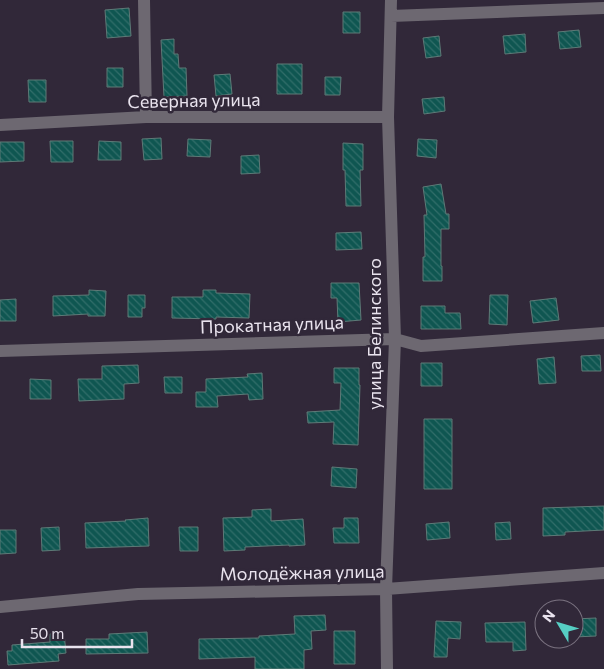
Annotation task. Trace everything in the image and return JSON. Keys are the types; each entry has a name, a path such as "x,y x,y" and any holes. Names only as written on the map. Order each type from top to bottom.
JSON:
{"street":[{"path":"144,0 146,118"},
{"name":"улица Белинского","path":"387,669 386,589 395,339 388,118 391,0"},
{"path":"391,16 604,8"},
{"name":"Северная улица","path":"0,125 146,118 388,118"},
{"name":"Прокатная улица","path":"0,351 395,339 421,346 604,333"},
{"name":"Молодёжная улица","path":"0,607 138,594 386,589 604,573"}],"building":[{"path":"129,8 131,36 107,38 105,10"},
{"path":"343,12 360,12 360,33 343,33"},
{"path":"579,30 581,47 560,49 558,32"},
{"path":"525,34 526,52 505,54 503,36"},
{"path":"439,36 441,56 426,58 423,38"},
{"path":"174,39 174,54 178,54 179,68 186,68 187,96 164,97 161,40"},
{"path":"277,64 302,64 302,94 277,94"},
{"path":"107,68 123,68 123,87 107,87"},
{"path":"230,74 232,94 216,96 214,75"},
{"path":"325,77 341,77 340,95 325,95"},
{"path":"28,80 46,80 46,102 29,102"},
{"path":"444,97 445,111 424,114 422,99"},
{"path":"161,138 162,159 144,160 142,139"},
{"path":"188,139 211,140 210,157 187,156"},
{"path":"418,139 437,140 436,158 417,156"},
{"path":"50,141 73,141 73,162 51,162"},
{"path":"99,141 121,142 121,160 98,160"},
{"path":"0,142 24,142 24,161 0,162"},
{"path":"343,143 363,144 363,170 360,170 361,206 346,206"},
{"path":"259,155 260,173 241,174 241,156"},
{"path":"441,184 446,214 449,214 449,229 441,229 442,281 423,281 423,257 425,257 424,215 427,215 423,187"},
{"path":"361,232 362,249 336,250 336,233"},
{"path":"331,283 359,283 361,320 338,322 337,298 331,298"},
{"path":"89,290 106,291 105,316 88,316 88,314 53,316 53,296 89,295"},
{"path":"203,290 216,290 216,293 250,294 249,318 172,318 172,297 203,297"},
{"path":"128,295 145,295 145,308 142,308 142,317 128,317"},
{"path":"490,295 508,295 507,325 489,324"},
{"path":"556,298 559,320 533,323 530,301"},
{"path":"16,299 16,321 0,321 0,300"},
{"path":"421,306 445,306 445,313 460,313 461,329 421,329"},
{"path":"600,355 601,371 582,371 581,356"},
{"path":"554,357 556,383 539,384 537,359"},
{"path":"421,363 442,363 442,386 421,386"},
{"path":"138,365 139,383 124,384 124,399 79,401 78,379 102,379 102,366"},
{"path":"334,368 359,368 358,445 333,444 334,422 308,423 307,412 340,410 341,383 334,383"},
{"path":"262,373 263,399 249,400 248,394 217,396 218,407 196,407 196,392 206,392 206,379 248,377 247,374"},
{"path":"164,377 182,377 182,393 165,393"},
{"path":"30,379 51,380 51,399 30,399"},
{"path":"424,419 452,419 452,489 424,489"},
{"path":"332,467 357,469 356,488 331,486"},
{"path":"604,506 604,530 565,532 565,535 543,536 543,508"},
{"path":"271,509 271,521 303,519 305,545 245,547 245,550 224,551 223,518 252,517 252,510"},
{"path":"148,518 149,546 86,548 85,523"},
{"path":"344,518 358,518 359,543 334,543 333,528 344,528"},
{"path":"449,522 450,538 427,540 426,524"},
{"path":"510,522 511,539 496,540 495,523"},
{"path":"59,527 60,550 42,551 41,528"},
{"path":"179,527 198,527 198,551 180,551"},
{"path":"0,530 16,530 16,553 0,554"},
{"path":"325,615 326,630 311,631 312,649 304,650 304,669 255,669 255,657 199,659 199,639 259,638 259,636 295,634 294,616"},
{"path":"596,618 596,636 584,637 584,619"},
{"path":"436,621 461,622 460,639 448,638 447,657 434,657"},
{"path":"525,622 526,650 513,651 513,642 486,642 485,623"},
{"path":"334,631 355,631 355,664 334,664"},
{"path":"147,632 148,653 86,654 86,639 109,639 109,634"},
{"path":"64,633 66,653 58,654 59,661 8,665 7,651 12,651 12,645 50,642 50,634"}]}
